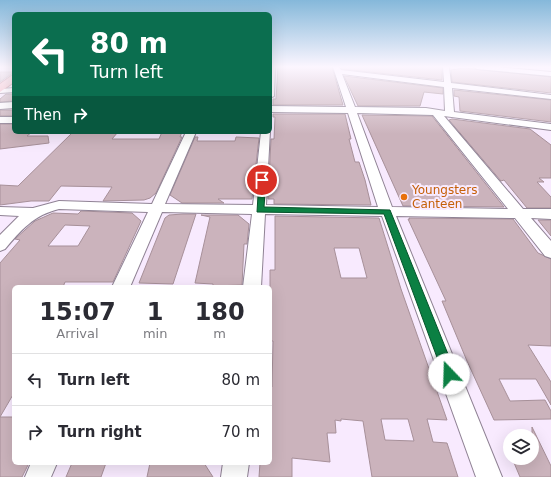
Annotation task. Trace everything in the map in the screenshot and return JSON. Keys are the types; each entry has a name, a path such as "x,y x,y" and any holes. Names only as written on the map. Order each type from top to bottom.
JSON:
{"street":[{"path":"345,89 387,212 489,477"},
{"path":"448,89 450,114"},
{"path":"493,89 551,96"},
{"path":"0,106 12,105"},
{"path":"272,109 351,109 436,112 551,127"},
{"path":"436,112 551,252"},
{"path":"0,120 12,120"},
{"path":"534,125 551,138"},
{"path":"122,285 155,208 190,134"},
{"path":"252,285 266,134"},
{"path":"0,211 32,212 59,204 155,208 551,214"},
{"path":"0,245 32,212"},
{"path":"38,477 43,465"},
{"path":"234,477 236,465"}],"building":[{"path":"277,89 338,89 343,105 273,105 273,99 276,99"},
{"path":"350,89 443,89 443,94 424,92 420,106 358,106"},
{"path":"517,89 551,89 551,93"},
{"path":"454,90 551,100 551,122 460,111 459,97 454,96"},
{"path":"6,94 12,94 12,101 0,102 0,99"},
{"path":"0,110 12,110 12,116 0,116"},
{"path":"273,114 345,114 355,162 359,162 371,205 274,204 274,199 268,199 271,139 274,139 275,117 273,117"},
{"path":"362,115 432,116 504,207 403,206"},
{"path":"452,119 530,129 551,145 551,178 539,178 544,182 537,182 551,197 551,208 527,208 504,180 501,181 449,120"},
{"path":"0,124 12,124 12,134 48,136 49,143 0,149"},
{"path":"71,134 116,134 112,139 159,139 161,134 181,134 180,137 182,137 156,193 150,198 144,200 103,201 112,187 61,186 49,201 31,201 0,205 0,185 18,186"},
{"path":"195,137 198,137 197,141 235,141 236,137 259,138 252,199 218,199 224,203 182,203 170,195"},
{"path":"81,211 132,213 141,221 113,282 65,282 64,285 12,285 12,396 0,417 0,263 20,240 15,239 35,221 53,213 78,214","holes":["65,225 90,226 78,246 48,246"]},
{"path":"196,214 173,284 139,283 165,218 169,215"},
{"path":"201,215 238,215 249,224 247,244 244,244 242,285 213,285 195,283 210,217"},
{"path":"275,216 379,218 401,289 447,420 427,419 433,442 447,443 458,477 372,477 363,421 341,419 341,421 335,420 336,433 327,433 330,462 292,458 292,477 259,477 260,465 272,465 273,341 272,285 270,285 270,270 275,270","holes":["334,248 359,248 367,278 341,278","381,419 408,419 414,441 385,440"]},
{"path":"409,218 513,219 538,253 551,259 551,346 528,345 551,382 551,405 536,379 499,379 510,401 545,400 551,411 551,419 494,420 467,361 442,301 446,301 408,219 410,219"},
{"path":"538,220 551,220 551,236"},
{"path":"0,417 12,417 12,465 28,465 22,477 0,477"},
{"path":"539,441 551,466 551,477 520,477 515,465 539,465"},
{"path":"71,465 105,465 101,477 66,477"},
{"path":"150,465 205,465 213,477 147,477"}],"place":[{"name":"Youngsters Canteen","path":"404,197"}],"route":[{"path":"262,180 260,210 387,212 449,374"}]}
